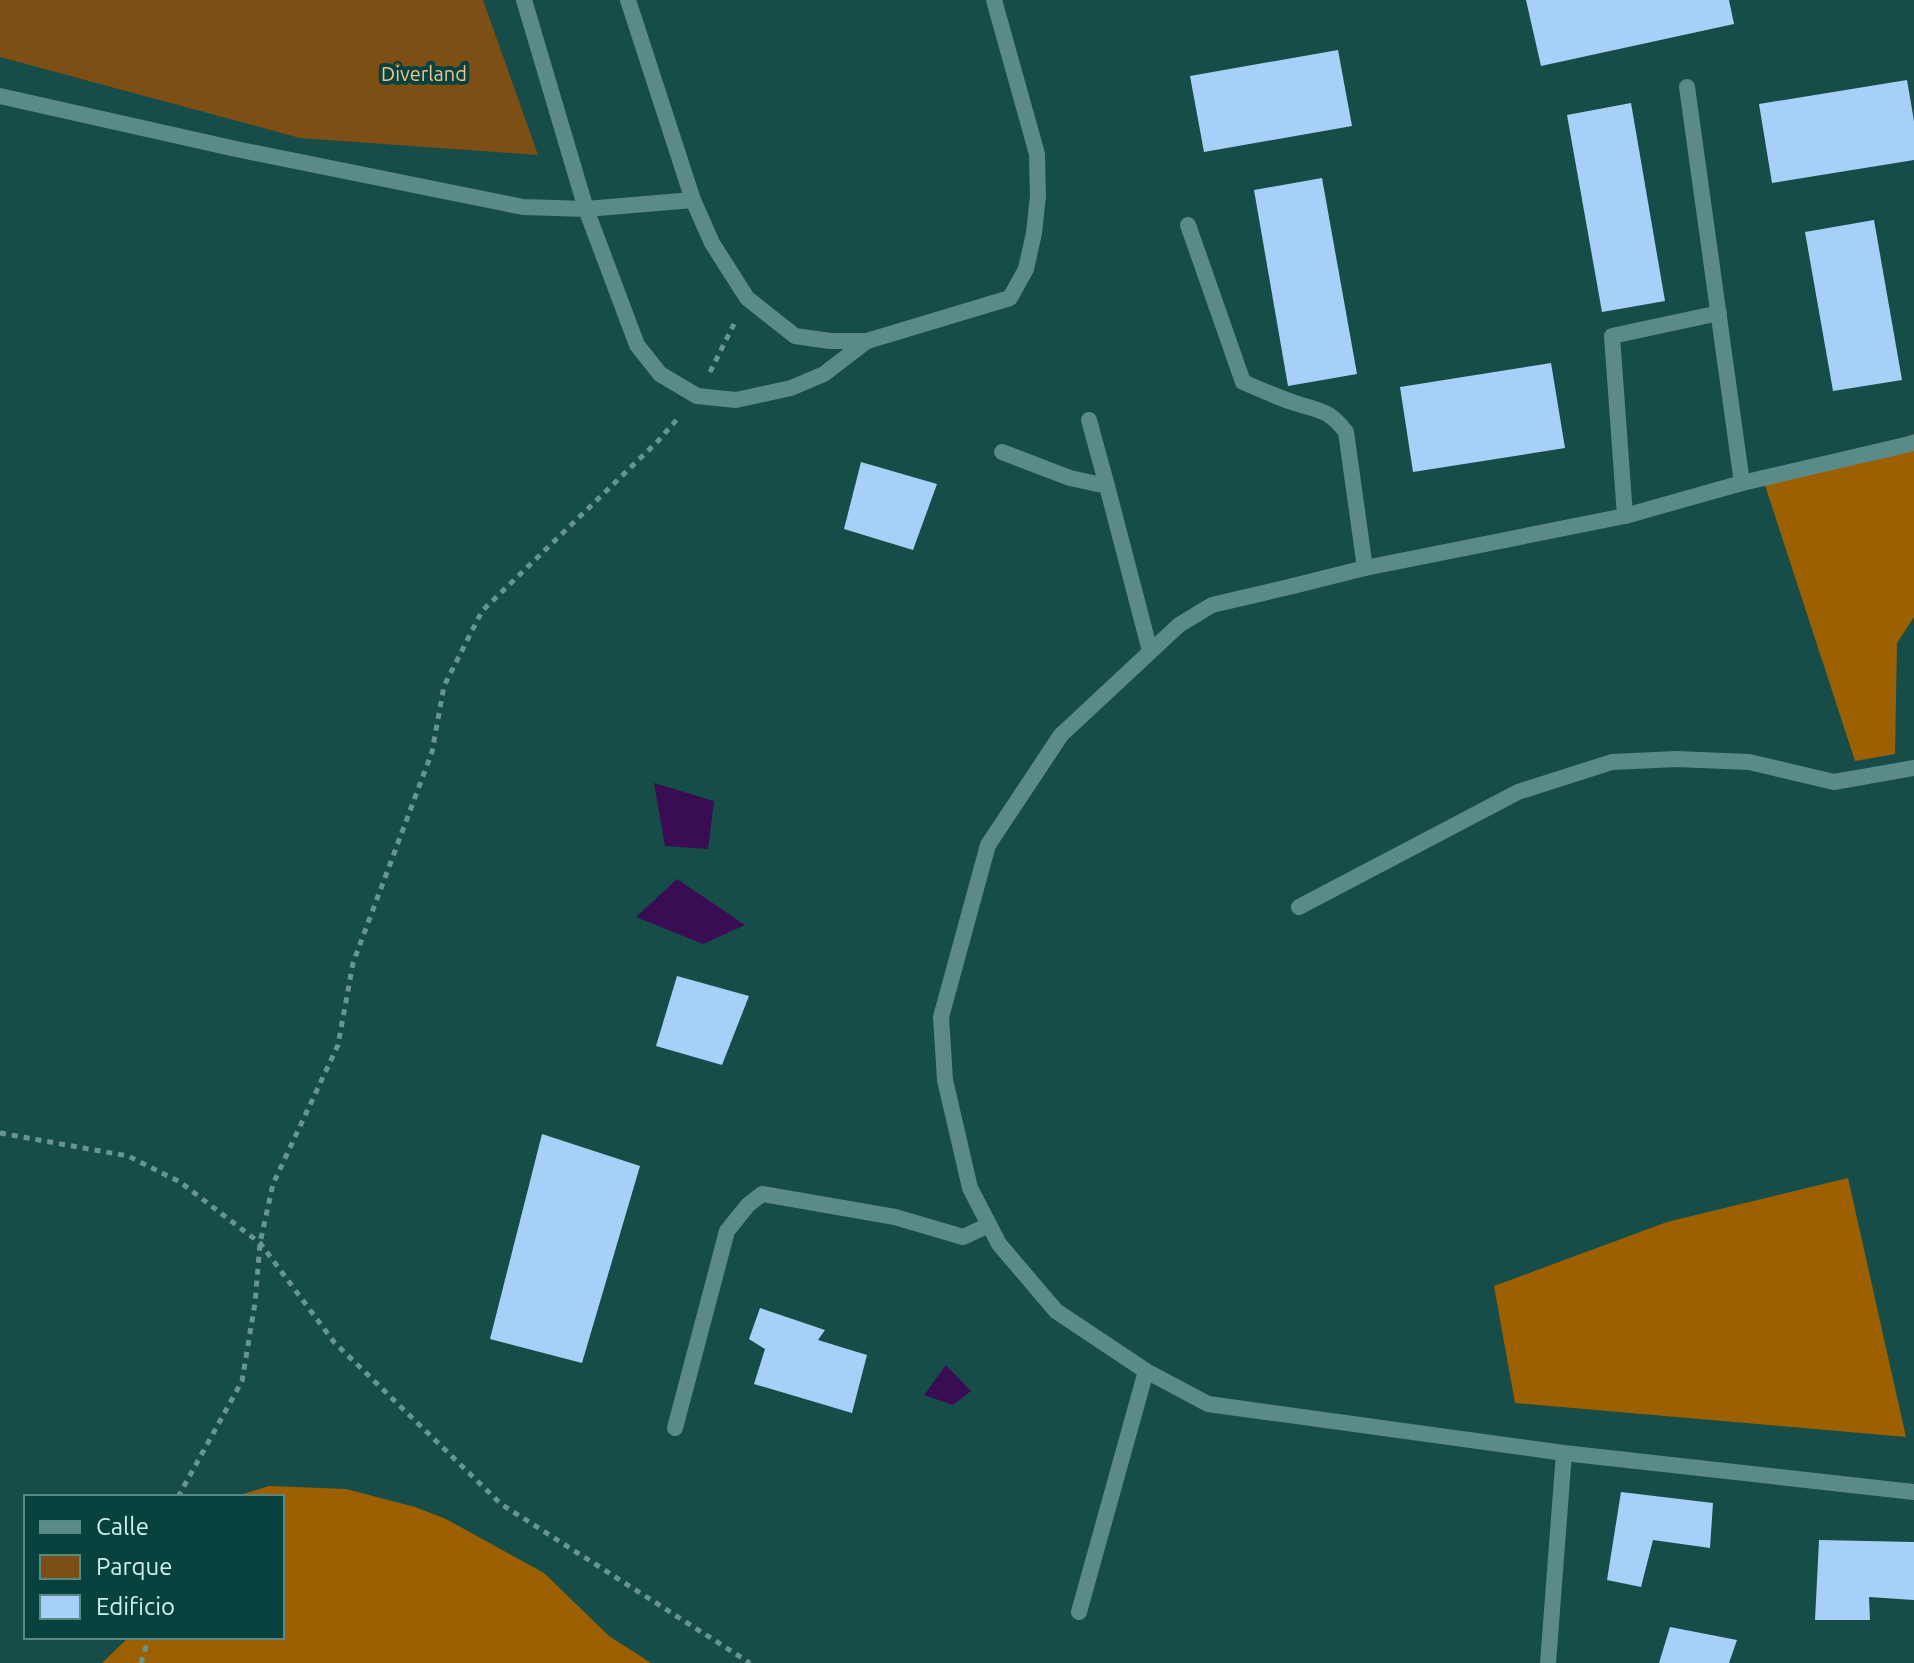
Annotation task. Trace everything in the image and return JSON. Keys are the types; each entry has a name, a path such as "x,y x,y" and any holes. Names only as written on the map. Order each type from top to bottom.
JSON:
{"street":[{"path":"524,0 586,209 637,345 660,374 697,396 736,400 791,388 824,374 867,341"},
{"path":"628,0 693,200 712,243 747,298 795,336 830,341 867,341 1010,298 1026,269 1038,196 1037,154 994,0"},
{"path":"1687,87 1742,483"},
{"path":"0,96 236,149 523,207 586,209 693,200"},
{"path":"1188,225 1243,382 1294,403 1321,409 1336,419 1346,432 1365,568"},
{"path":"1625,516 1612,336 1719,313"},
{"path":"1089,420 1150,651"},
{"path":"1914,443 1742,483 1625,516 1365,568 1212,605 1179,625 1061,735 988,845 941,1017 945,1080 970,1188 999,1244 1056,1311 1146,1371 1208,1404 1564,1453 1914,1492"},
{"path":"1002,452 1070,478 1107,486"},
{"path":"1299,907 1518,792 1612,762 1676,759 1749,762 1834,782 1914,768"},
{"path":"675,1428 727,1231 748,1205 762,1194 895,1217 963,1237 989,1225"},
{"path":"1079,1612 1146,1371"},
{"path":"1548,1663 1564,1453"}],"path":[{"path":"179,1495 242,1381 255,1303 260,1243 273,1184 338,1045 353,963 432,752 444,686 482,611 658,441 697,396 747,298"},
{"path":"0,1133 128,1156 180,1182 260,1243 334,1342 501,1504 750,1663"},
{"path":"141,1663 148,1639"}],"green space":[{"name":"Diverland","path":"0,0 483,0 538,155 300,138 0,57"}],"shaded area":[{"path":"1914,434 1914,617 1897,643 1895,754 1855,761 1764,482"},
{"path":"654,783 714,801 708,849 665,846"},
{"path":"677,879 745,925 703,944 636,917"},
{"path":"1848,1178 1906,1437 1515,1403 1494,1286 1667,1222"},
{"path":"946,1365 971,1391 953,1405 924,1395"},
{"path":"269,1486 346,1489 415,1507 446,1519 544,1573 609,1636 651,1663 102,1663 127,1639 284,1639 284,1495 240,1495"}],"building":[{"path":"1526,0 1729,0 1734,24 1541,66"},
{"path":"1338,50 1352,126 1204,152 1190,76"},
{"path":"1907,80 1914,121 1914,160 1772,183 1759,104"},
{"path":"1631,103 1665,301 1602,312 1567,115"},
{"path":"1322,178 1357,374 1288,386 1254,190"},
{"path":"1874,220 1902,380 1833,391 1805,232"},
{"path":"1551,363 1565,448 1413,472 1400,387"},
{"path":"861,462 937,484 913,550 844,529"},
{"path":"677,976 749,996 722,1065 656,1046"},
{"path":"542,1134 640,1166 582,1363 490,1339"},
{"path":"760,1308 825,1330 818,1340 867,1355 852,1413 754,1384 765,1349 749,1339"},
{"path":"1621,1492 1713,1503 1710,1548 1653,1540 1641,1587 1607,1580"},
{"path":"1819,1540 1914,1542 1914,1600 1869,1597 1870,1620 1815,1620"},
{"path":"1670,1627 1737,1640 1729,1663 1659,1663"}]}
